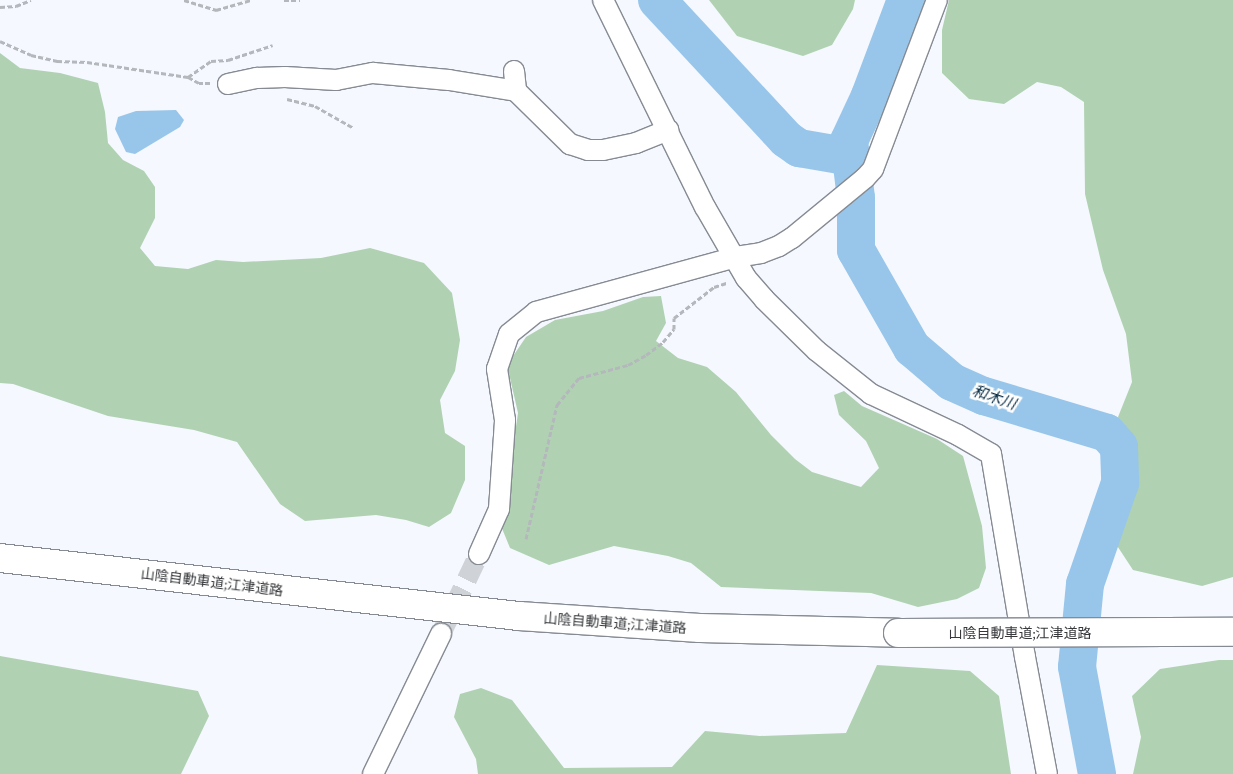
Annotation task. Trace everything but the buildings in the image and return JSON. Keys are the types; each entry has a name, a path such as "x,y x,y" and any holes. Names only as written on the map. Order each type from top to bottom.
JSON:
{"highway":[{"name":"山陰自動車道;江津道路","path":"0,558 519,616 700,628 898,633 1233,632"}],"street":[{"path":"603,0 705,207 736,257 746,278 764,299 817,351 871,394 958,435 991,454 1025,657 1047,774"},
{"path":"479,554 499,509 505,420 497,369 509,334 536,312 779,246 842,198 865,178 879,158 912,63 937,0"},
{"path":"514,71 516,91"},
{"path":"228,84 257,78 285,77 336,80 373,73 449,80 516,91 570,144 588,150 603,150 636,143 668,130"},
{"path":"373,774 441,634"}],"path":[{"path":"0,7 16,6 31,0"},
{"path":"184,0 216,10 252,0"},
{"path":"284,0 300,0"},
{"path":"0,41 31,55 57,61 87,62 188,77"},
{"path":"279,97 314,106 352,127"},
{"path":"526,539 557,405 579,378 628,365 646,355 663,342 674,329 674,318 714,287 746,278"}],"green space":[{"path":"709,0 855,0 853,9 832,45 803,56 737,36"},
{"path":"949,0 1233,0 1233,577 1202,586 1133,570 1112,538 1134,480 1118,417 1132,382 1126,334 1103,270 1085,194 1084,102 1061,87 1037,82 1004,104 969,99 942,73 942,30"},
{"path":"0,53 20,68 60,73 98,83 105,112 108,143 123,160 144,171 155,187 155,218 140,248 155,266 188,269 216,260 243,262 321,258 370,248 424,263 452,293 460,340 455,371 440,400 445,433 465,446 465,480 451,513 429,527 406,520 376,515 305,521 280,504 237,442 194,430 108,416 13,384 0,383"},
{"path":"661,296 666,323 656,341 678,358 707,367 736,392 771,435 795,459 812,472 861,487 879,468 866,441 839,415 834,395 844,391 862,406 937,439 963,456 982,526 986,568 979,588 957,599 918,607 871,593 721,587 691,563 668,556 614,546 549,565 510,548 501,526 518,413 507,365 526,337 555,320 603,311 643,297"},
{"path":"0,656 198,691 209,716 181,774 0,774"},
{"path":"1219,660 1233,660 1233,774 1133,774 1141,737 1132,696 1160,669"},
{"path":"877,665 970,671 999,696 1011,774 478,774 476,759 454,717 460,694 481,688 512,700 564,768 672,767 705,731 760,736 846,733"}],"water":[{"path":"176,110 184,120 180,127 135,154 126,152 115,129 118,117 136,111"}],"waterway":[{"path":"657,0 786,139 799,148 851,157"},
{"name":"和木川","path":"906,0 870,96 849,141 856,198 856,250 912,348 952,382 984,396 1107,433 1119,447 1120,483 1085,584 1077,667 1097,774"}],"tunnel":[{"path":"441,634 479,554"}]}
